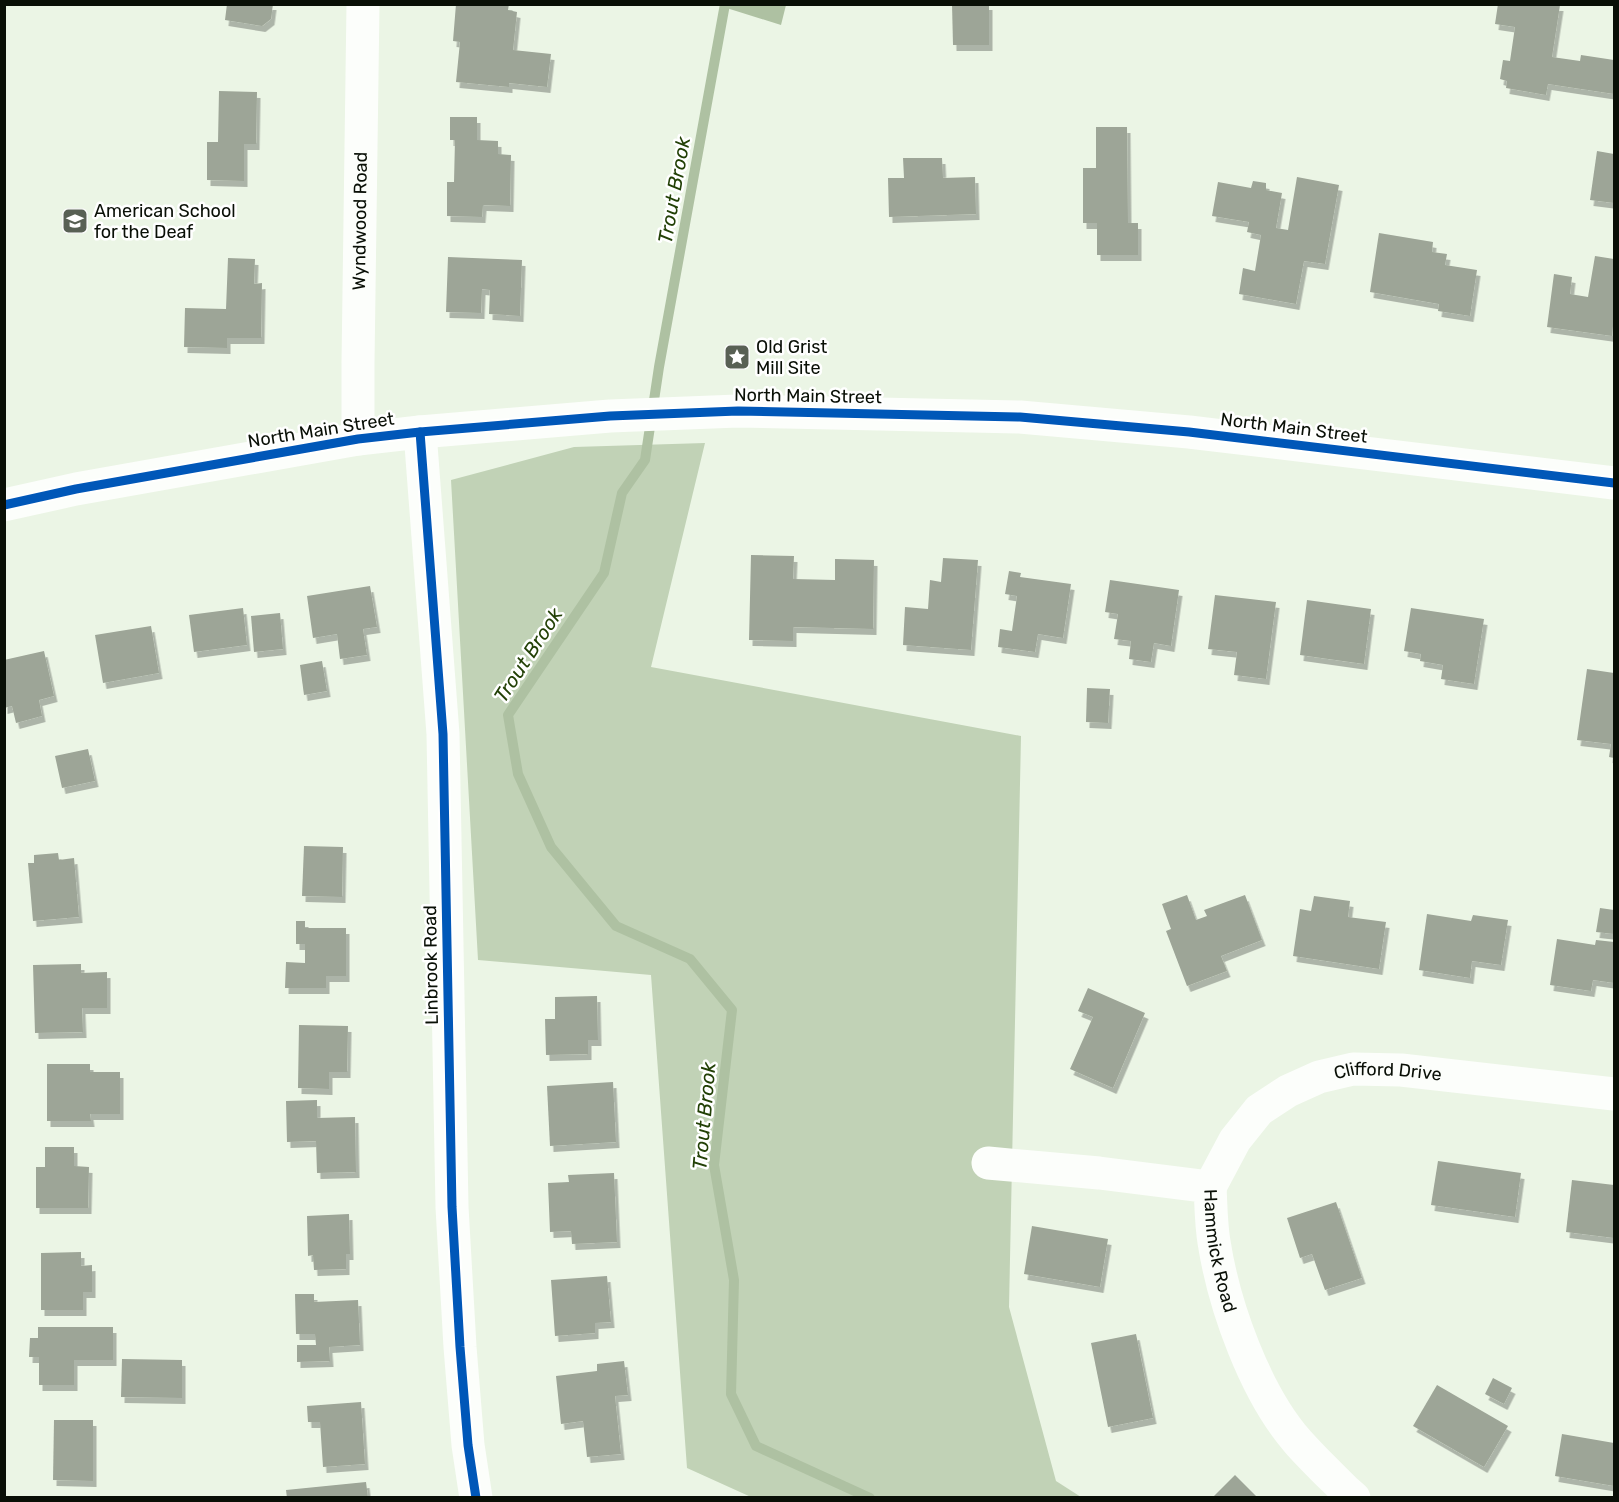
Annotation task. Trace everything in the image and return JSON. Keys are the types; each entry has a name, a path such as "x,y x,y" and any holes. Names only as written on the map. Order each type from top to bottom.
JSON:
{"street":[{"name":"Wyndwood Road","path":"358,439 363,4"},
{"name":"North Main Street","path":"4,505 76,489 358,439 610,417 738,411 1020,417 1189,432 1614,483"},
{"name":"Linbrook Road","path":"420,432 443,734 453,1231 468,1445 476,1497"},
{"name":"Clifford Drive","path":"1210,1187 1235,1140 1259,1110 1288,1091 1319,1077 1353,1070 1401,1070 1614,1094"},
{"name":"Hammick Road","path":"988,1162 1210,1187 1214,1241 1227,1299 1249,1358 1270,1402 1297,1441 1354,1497"}],"shaded area":[{"path":"786,4 781,25 717,5"},
{"path":"705,443 651,667 1021,736 1009,1307 1056,1481 1081,1497 751,1497 687,1468 651,975 478,960 451,480 574,447"}],"building":[{"path":"227,4 273,4 271,19 262,26 225,20"},
{"path":"456,4 509,4 508,10 517,12 513,50 551,54 547,87 509,83 509,87 456,82 460,42 453,41"},
{"path":"952,4 989,4 989,45 953,45"},
{"path":"1498,4 1560,5 1552,57 1580,61 1581,55 1614,60 1614,94 1548,84 1546,95 1506,88 1507,81 1500,79 1503,60 1510,61 1515,27 1495,24"},
{"path":"219,91 257,92 256,144 244,144 244,181 207,180 207,142 218,142"},
{"path":"450,117 477,117 477,140 498,141 498,154 511,155 510,206 483,205 482,217 447,216 447,182 454,182 455,140 450,140"},
{"path":"1096,127 1127,127 1128,223 1138,223 1138,255 1097,255 1097,223 1083,223 1083,168 1096,168"},
{"path":"1597,151 1614,154 1614,203 1590,200"},
{"path":"903,158 942,158 943,178 975,177 976,214 889,217 888,178 904,178"},
{"path":"1297,177 1339,185 1325,264 1304,261 1296,304 1239,294 1243,268 1255,271 1261,235 1247,232 1249,222 1212,216 1218,182 1251,188 1253,181 1266,183 1266,190 1282,193 1276,228 1288,230"},
{"path":"1379,233 1433,242 1432,252 1447,254 1445,265 1477,270 1470,316 1438,311 1439,304 1370,292"},
{"path":"1595,256 1614,259 1612,336 1547,327 1554,274 1572,277 1570,294 1588,297"},
{"path":"448,257 522,260 520,316 489,314 490,290 482,289 481,313 446,312"},
{"path":"228,258 255,259 254,284 262,283 261,338 227,338 227,348 184,347 185,308 226,309"},
{"path":"751,555 794,556 793,579 835,580 835,559 874,560 873,629 793,627 793,641 749,640"},
{"path":"943,558 978,560 971,650 903,645 905,607 928,609 930,580 941,582"},
{"path":"1009,571 1021,573 1020,577 1071,584 1063,638 1038,634 1035,652 998,647 1000,629 1012,631 1017,596 1005,594"},
{"path":"1110,580 1179,590 1171,646 1154,643 1151,662 1129,659 1131,641 1114,639 1118,614 1105,612"},
{"path":"370,586 377,627 363,629 367,655 340,659 337,634 313,638 307,596"},
{"path":"1215,595 1276,602 1266,679 1234,675 1237,652 1208,649"},
{"path":"1307,600 1371,609 1364,664 1300,655"},
{"path":"243,608 247,645 194,652 189,615"},
{"path":"1411,608 1484,619 1474,684 1441,679 1443,665 1420,661 1421,654 1404,651"},
{"path":"280,613 283,649 254,652 251,616"},
{"path":"151,626 159,673 103,683 95,635"},
{"path":"44,651 54,696 39,700 42,716 16,723 12,706 4,708 4,660"},
{"path":"322,661 327,691 304,695 300,665"},
{"path":"1587,669 1614,673 1614,758 1609,757 1611,744 1577,740"},
{"path":"1087,688 1110,689 1108,723 1086,722"},
{"path":"88,749 95,781 62,788 55,756"},
{"path":"304,846 343,847 342,897 302,896"},
{"path":"58,853 59,860 74,858 79,917 33,921 28,863 34,863 34,855"},
{"path":"1187,895 1196,920 1207,916 1204,910 1245,895 1262,940 1221,956 1227,971 1187,986 1166,931 1171,929 1162,904"},
{"path":"1314,896 1350,901 1348,917 1386,922 1379,969 1293,956 1300,909 1311,911"},
{"path":"1600,908 1614,910 1614,934 1596,932"},
{"path":"1427,914 1471,921 1473,915 1508,920 1501,965 1472,961 1470,978 1419,970"},
{"path":"296,921 305,921 305,928 346,928 346,976 326,976 326,988 285,988 286,962 305,963 305,944 296,944"},
{"path":"1557,939 1595,945 1596,940 1614,942 1614,983 1593,980 1591,991 1550,985"},
{"path":"81,964 81,973 107,972 107,1008 82,1008 83,1032 35,1033 33,965"},
{"path":"1088,988 1145,1013 1113,1088 1070,1069 1093,1017 1078,1011"},
{"path":"597,996 598,1040 588,1040 588,1054 546,1055 545,1019 555,1019 555,997"},
{"path":"299,1025 348,1026 347,1072 329,1072 329,1089 298,1088"},
{"path":"47,1064 90,1064 90,1072 120,1072 120,1114 90,1114 91,1121 47,1121"},
{"path":"613,1082 616,1142 550,1146 547,1086"},
{"path":"317,1100 317,1118 355,1117 356,1172 317,1173 316,1141 287,1142 286,1101"},
{"path":"45,1147 74,1147 74,1166 89,1167 88,1208 36,1208 36,1167 45,1167"},
{"path":"1438,1161 1521,1173 1515,1217 1431,1205"},
{"path":"614,1173 617,1242 572,1244 571,1231 550,1232 548,1183 569,1182 568,1175"},
{"path":"1572,1180 1614,1185 1614,1238 1566,1232"},
{"path":"1336,1202 1362,1278 1325,1290 1312,1254 1300,1258 1287,1218"},
{"path":"349,1214 350,1254 346,1254 346,1269 314,1270 313,1255 308,1256 307,1216"},
{"path":"1032,1226 1108,1239 1100,1287 1024,1274"},
{"path":"81,1252 81,1266 92,1265 92,1292 83,1292 83,1310 41,1310 41,1253"},
{"path":"607,1276 611,1322 595,1323 595,1333 555,1336 551,1280"},
{"path":"295,1294 314,1294 314,1302 358,1300 360,1345 329,1347 330,1361 297,1362 297,1345 316,1345 315,1334 296,1334"},
{"path":"38,1327 113,1327 113,1360 74,1360 74,1385 39,1385 39,1357 29,1357 30,1338 38,1338"},
{"path":"1136,1334 1153,1418 1108,1427 1091,1343"},
{"path":"122,1359 182,1360 182,1398 121,1397"},
{"path":"624,1361 628,1395 615,1396 621,1454 587,1457 583,1421 561,1424 556,1376 597,1371 597,1364"},
{"path":"1493,1378 1512,1388 1504,1404 1485,1394"},
{"path":"1437,1385 1508,1426 1484,1467 1413,1426"},
{"path":"361,1402 365,1464 323,1467 320,1422 308,1422 307,1406"},
{"path":"54,1420 93,1420 93,1481 53,1480"},
{"path":"1562,1434 1614,1443 1614,1486 1555,1476"},
{"path":"1235,1475 1258,1498 1212,1498"},
{"path":"366,1482 368,1498 287,1498 286,1490"}],"waterway":[{"name":"Trout Brook","path":"725,4 659,367 645,460 622,493 604,573 508,715 518,774 551,847 616,926 690,959 732,1010 714,1165 734,1280 731,1394 756,1446 870,1498"}],"cycle path":[{"path":"4,505 76,489 358,439 610,416 738,411 1020,417 1189,432 1614,483"},
{"path":"420,432 443,734 452,1207 468,1445 476,1498"}],"place":[{"name":"American School for the Deaf","path":"75,221"},
{"name":"Old Grist Mill Site","path":"737,357"}]}
